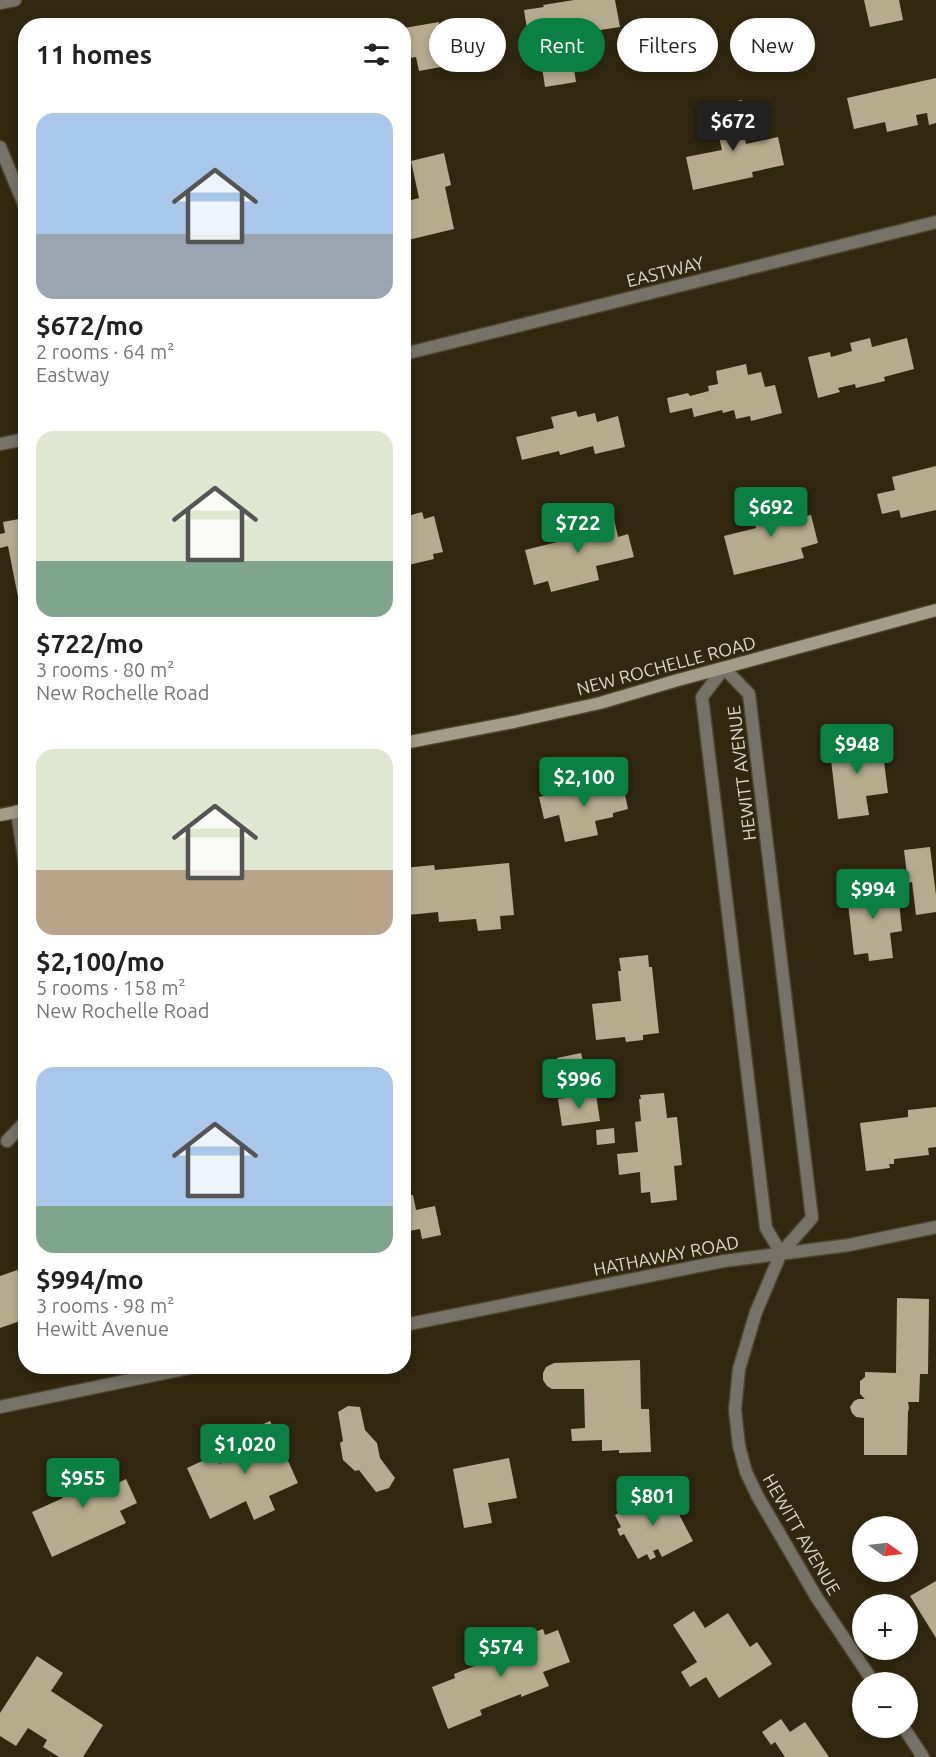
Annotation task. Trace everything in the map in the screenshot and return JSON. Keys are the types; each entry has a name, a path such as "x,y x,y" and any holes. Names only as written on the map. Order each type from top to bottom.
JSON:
{"main road":[{"name":"NEW ROCHELLE ROAD","path":"411,741 600,703 936,610"},
{"path":"0,815 18,812"}],"street":[{"path":"0,3 15,0"},
{"path":"0,147 18,190"},
{"name":"EASTWAY","path":"411,352 936,222"},
{"path":"0,444 18,441"},
{"name":"HEWITT AVENUE","path":"781,1253 766,1228 702,697 723,668 749,694 812,1218 781,1253 756,1312 739,1369 735,1410 739,1446 746,1472 758,1497 818,1598 867,1672"},
{"path":"7,1141 18,1129"},
{"name":"HATHAWAY ROAD","path":"411,1324 724,1261 849,1245 936,1227"},
{"path":"0,1407 159,1374"},
{"path":"911,1738 923,1757"}],"building":[{"path":"574,0 615,0 618,18 617,27 605,29 605,18 525,18 524,10 544,7 543,5"},
{"path":"864,0 899,0 903,20 870,27"},
{"path":"429,24 429,69 419,71 416,57 411,58 411,27"},
{"path":"543,72 574,72 576,82 545,87"},
{"path":"936,78 936,123 929,125 927,113 916,115 918,125 887,132 885,122 854,129 847,98"},
{"path":"742,100 748,128 743,129 746,144 778,137 784,165 752,172 753,177 693,190 686,157 722,150 712,106"},
{"path":"444,153 451,185 445,187 454,229 411,239 411,200 419,198 411,161"},
{"path":"870,338 872,347 907,338 914,369 884,377 885,381 856,388 855,384 838,388 840,392 818,398 808,357 830,352 831,357 852,351 850,343"},
{"path":"746,364 748,375 761,372 765,387 775,385 782,413 751,421 750,416 736,419 734,410 723,413 722,410 694,417 692,408 670,413 667,398 688,393 690,396 709,391 708,386 718,384 716,371"},
{"path":"576,411 578,417 595,413 597,422 618,416 625,447 595,454 593,446 560,455 559,451 522,460 516,437 554,428 551,417"},
{"path":"936,466 936,510 901,518 899,510 882,514 877,494 895,490 892,477"},
{"path":"789,498 794,519 811,515 818,543 801,548 804,558 734,575 724,536 756,528 750,508"},
{"path":"422,512 424,519 434,516 443,552 433,554 434,559 411,564 411,515"},
{"path":"601,513 603,521 614,519 618,537 628,534 634,557 596,566 599,580 551,592 548,581 534,585 525,550 557,542 554,529 577,524 578,530 587,528 584,517"},
{"path":"18,519 18,597 8,546 0,548 0,534 5,533 3,522"},
{"path":"881,737 888,793 866,796 869,815 838,819 829,743"},
{"path":"622,781 628,809 613,813 613,817 595,821 598,835 565,842 559,815 544,819 539,797 605,782 606,785"},
{"path":"930,847 936,912 916,915 912,882 908,883 904,850"},
{"path":"509,863 514,915 500,916 501,929 478,931 476,919 439,922 438,912 411,915 411,867 434,865 435,870"},
{"path":"868,877 870,893 898,892 902,931 890,933 893,958 869,961 868,953 854,955 847,895 852,895 850,879"},
{"path":"648,955 649,967 652,967 659,1033 643,1035 643,1040 626,1042 625,1037 596,1040 592,1004 621,1001 619,958"},
{"path":"581,1053 587,1078 563,1083 557,1058"},
{"path":"664,1093 667,1118 677,1117 682,1165 674,1166 677,1200 651,1203 650,1192 641,1193 640,1172 619,1175 617,1154 638,1152 635,1122 641,1121 640,1095"},
{"path":"596,1094 600,1121 562,1126 558,1099"},
{"path":"936,1107 936,1147 928,1148 929,1155 894,1159 894,1164 889,1164 890,1168 866,1171 860,1123 908,1117 908,1110"},
{"path":"614,1128 615,1143 597,1145 596,1130"},
{"path":"411,1195 413,1195 416,1210 435,1206 441,1235 422,1239 420,1229 411,1231"},
{"path":"18,1270 18,1322 0,1328 0,1276"},
{"path":"897,1298 929,1299 928,1374 920,1374 919,1402 908,1402 907,1455 864,1455 864,1418 856,1417 850,1407 854,1401 865,1399 860,1394 860,1381 865,1377 865,1372 896,1373"},
{"path":"640,1360 641,1409 649,1409 651,1452 602,1451 602,1440 572,1441 571,1429 585,1428 584,1389 552,1389 543,1380 546,1367 554,1363"},
{"path":"348,1406 360,1407 365,1430 377,1443 380,1458 395,1478 389,1488 376,1492 359,1470 355,1471 343,1460 340,1443 343,1441 338,1412"},
{"path":"270,1421 298,1483 269,1496 275,1510 254,1520 246,1501 210,1519 187,1468 215,1455 219,1464 248,1450 241,1434"},
{"path":"509,1458 517,1498 488,1503 492,1523 464,1528 453,1469"},
{"path":"98,1460 110,1487 126,1479 137,1503 120,1511 126,1523 52,1557 32,1512 63,1498 55,1480"},
{"path":"660,1492 666,1504 672,1501 693,1541 662,1557 658,1549 653,1551 656,1557 650,1560 647,1554 638,1559 624,1534 620,1536 617,1529 621,1527 615,1515"},
{"path":"936,1581 936,1638 918,1609 918,1594 913,1594"},
{"path":"694,1611 705,1628 728,1613 750,1647 757,1642 772,1664 719,1698 706,1677 690,1687 681,1672 697,1662 673,1625"},
{"path":"543,1629 545,1635 558,1630 570,1662 543,1672 549,1686 480,1710 482,1715 448,1729 432,1687 455,1678 454,1674 505,1654 504,1652 530,1641 527,1635"},
{"path":"37,1656 63,1673 51,1691 103,1725 83,1757 59,1757 43,1747 47,1740 28,1728 16,1746 0,1736 0,1713"},
{"path":"781,1719 790,1732 805,1722 829,1757 785,1757 775,1742 771,1745 762,1732"}]}
